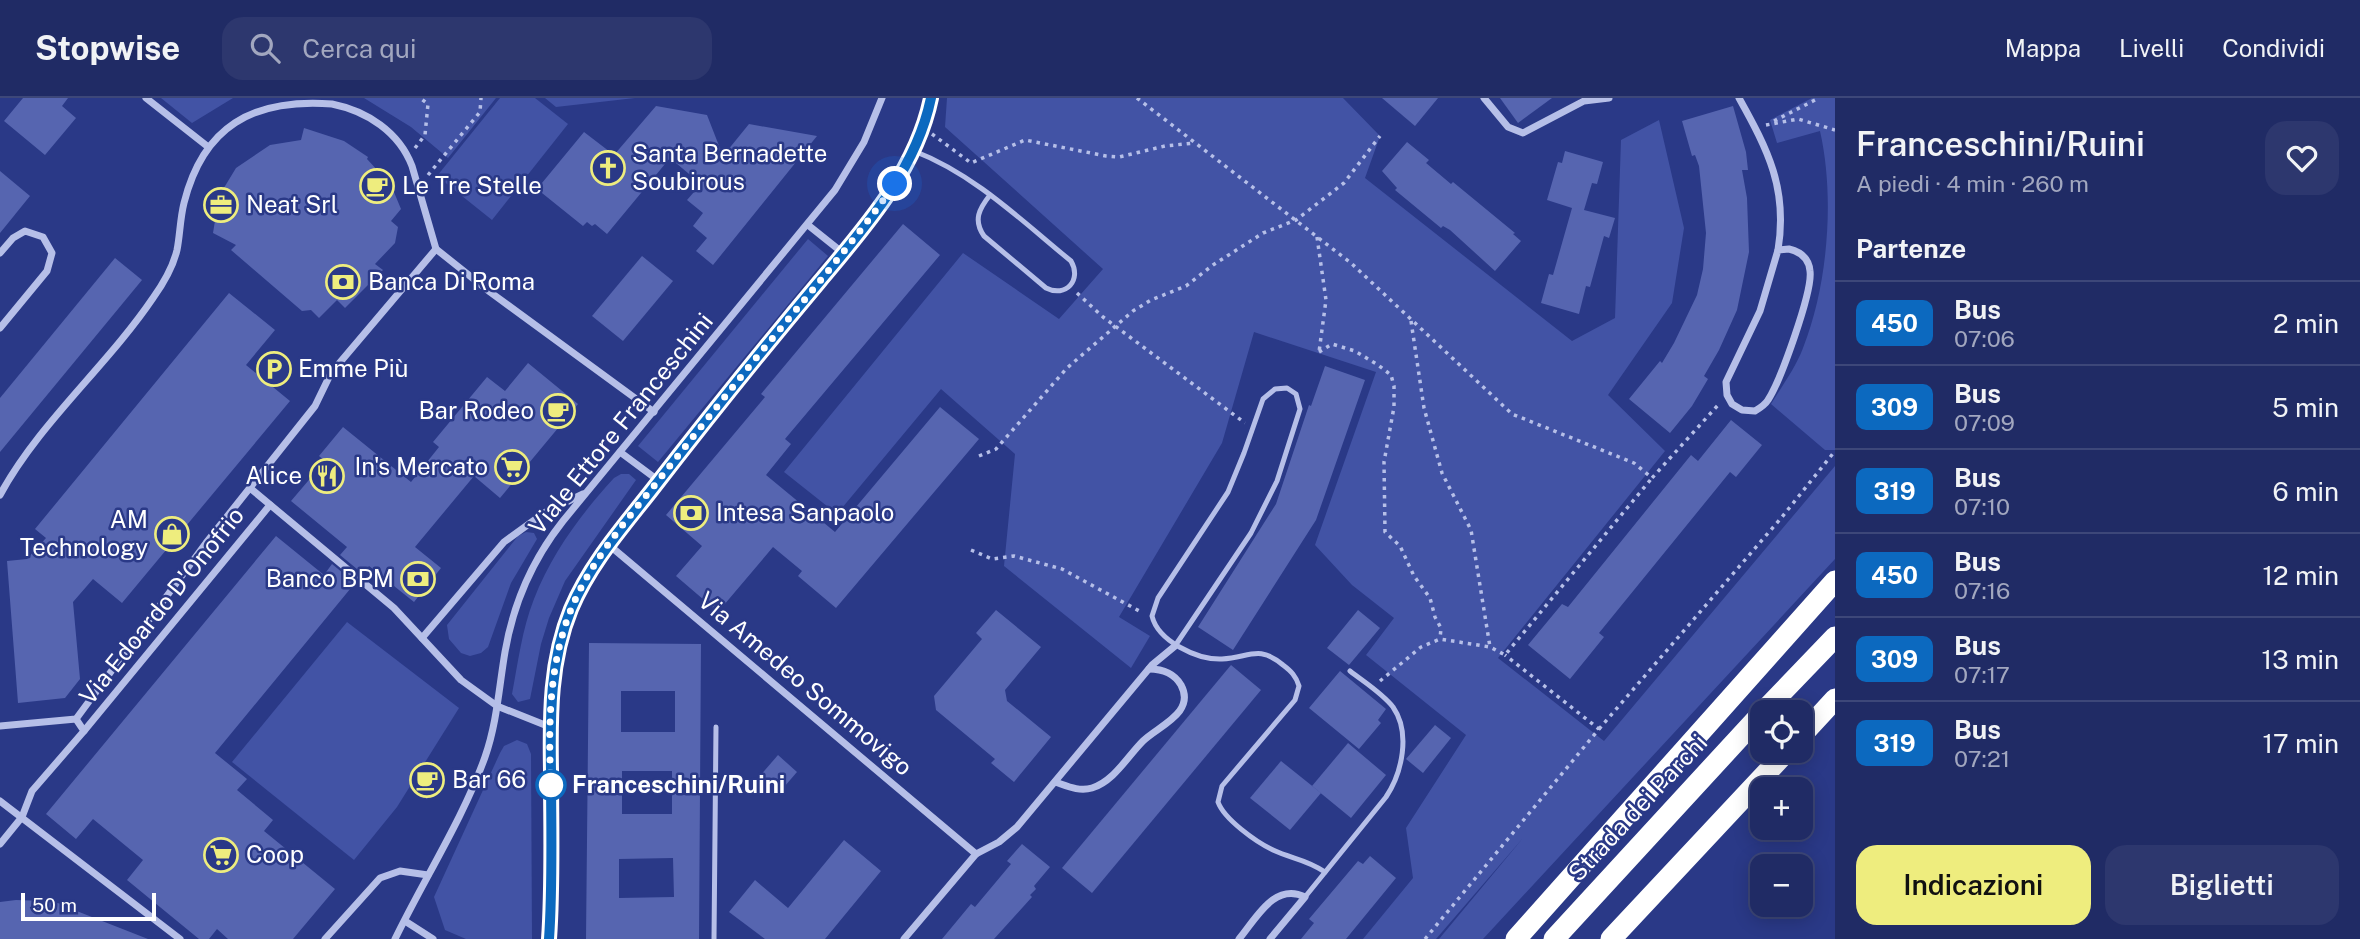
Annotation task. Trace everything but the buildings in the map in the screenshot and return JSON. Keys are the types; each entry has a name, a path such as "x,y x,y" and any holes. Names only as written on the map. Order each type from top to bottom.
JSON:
{"highway":[{"path":"1516,939 1835,581"},
{"name":"Strada dei Parchi","path":"1775,700 1835,637"},
{"path":"1813,723 1835,699"},
{"name":"Strada dei Parchi","path":"1554,939 1750,727"},
{"path":"1611,939 1776,763"}],"street":[{"path":"146,98 207,146"},
{"name":"Viale Ettore Franceschini","path":"395,939 482,765 519,598 545,547 835,190 874,122 882,98"},
{"path":"549,939 550,727 554,678 562,634 582,588 609,544 843,253 895,184 914,151 924,127 931,98"},
{"path":"1484,98 1508,127 1523,133 1584,101 1609,98"},
{"path":"1739,98 1755,127 1779,185 1782,218 1778,250 1760,311 1727,377 1727,395 1732,404 1742,410 1755,411 1764,406 1778,380 1791,347 1809,284 1810,270 1807,259 1789,249 1778,250"},
{"path":"0,495 28,453 148,306 164,281 177,251 184,204 192,178 207,146 223,127 247,111 271,103 309,101 350,109 379,123 391,133 409,156 436,249 490,292 654,412"},
{"path":"808,225 843,253"},
{"path":"0,253 13,237 25,231 43,237 52,253 47,271 0,328"},
{"name":"Via Edoardo D'Onofrio","path":"0,726 76,719 206,543 315,406 331,373 436,249"},
{"path":"620,453 659,481"},
{"name":"Via Edoardo D'Onofrio","path":"250,488 386,601 453,673 497,706 550,727"},
{"path":"422,638 504,542 544,513 587,493"},
{"name":"Via Edoardo D'Onofrio","path":"0,844 22,817 32,791 271,505"},
{"name":"Via Amedeo Sommovigo","path":"609,544 976,853"},
{"path":"904,939 976,853 999,842 1017,827 1149,669 1175,646"},
{"path":"1055,782 1079,789 1100,785 1112,776 1146,738 1176,716 1184,696 1180,684 1173,674 1149,669"},
{"name":"Via Edoardo D'Onofrio","path":"76,719 84,732"},
{"path":"0,801 180,939"},
{"path":"325,939 380,878 400,871 428,875"},
{"path":"1239,939 1278,895 1288,892 1305,897 1270,939"},
{"path":"404,921 433,939"}],"lane":[{"path":"914,151 944,164 990,195 1071,261 1075,272 1072,283 1063,291 1046,288 984,236 977,224 978,217 990,195"},
{"path":"1175,646 1251,533 1268,501 1299,415 1300,403 1296,394 1287,388 1270,392 1261,405 1227,492 1158,598 1152,616 1156,627 1175,646 1217,659 1264,653 1294,674 1299,686 1295,700 1222,786 1218,802 1227,816 1264,845 1305,860 1325,872"},
{"path":"1305,897 1386,797 1398,773 1401,758 1400,722 1394,708 1350,671"},
{"path":"714,939 716,727"}],"path":[{"path":"409,156 425,135 428,104 420,98"},
{"path":"419,186 480,112 481,98"},
{"path":"1137,98 1351,263 1512,414 1634,463 1652,478"},
{"path":"1769,124 1819,98"},
{"path":"1755,127 1798,119 1835,130"},
{"path":"924,127 971,163 1025,140 1119,157 1165,146 1196,143"},
{"path":"979,456 996,449 1067,368 1133,311 1151,300 1186,286 1263,233 1296,220 1344,183 1380,136"},
{"path":"1317,237 1326,300 1319,352 1332,344 1366,358 1391,375 1394,407 1384,462 1385,531 1400,545 1413,576 1430,598 1441,628 1440,639"},
{"path":"1072,283 1080,298 1116,327 1253,428"},
{"path":"1411,319 1424,408 1442,473 1471,530 1490,647"},
{"path":"1505,655 1652,478 1727,395"},
{"path":"1426,939 1599,729 1782,517 1835,451"},
{"path":"971,551 992,559 1014,556 1062,569 1133,609 1152,616"},
{"path":"1372,688 1421,647 1440,639 1490,647 1505,655 1599,729"}],"shaded area":[{"path":"161,98 233,98 192,123"},
{"path":"364,98 496,98 448,158 411,127"},
{"path":"500,98 535,98 568,124 492,220 437,176"},
{"path":"545,98 635,98 556,107"},
{"path":"947,98 1343,98 1380,136 1365,178 1572,341 1615,318 1621,140 1659,120 1684,228 1672,303 1608,395 1665,451 1498,658 1604,741 1835,466 1835,559 1483,939 1439,939 1523,838 1436,939 1363,939 1413,878 1406,828 1466,735 1366,655 1394,618 1352,585 1315,545 1376,372 1254,332 1222,443 1119,617 1150,636 1131,668 1004,566 1015,454 941,389 837,514 784,472 963,253 1059,319 1103,269 945,127"},
{"path":"1812,98 1835,98 1835,450 1825,450 1771,404 1797,362 1812,323 1823,269 1828,212 1825,157 1820,131 1777,143 1770,120"},
{"path":"808,239 828,256 658,462 638,446"},
{"path":"629,474 636,480 565,581 541,644 530,699 518,702 512,694 521,646 530,610 541,582 579,520 614,478"},
{"path":"526,532 534,533 537,539 511,583 488,647 481,653 470,656 461,653 449,639 447,625 518,536"},
{"path":"347,622 459,708 397,807 354,860 232,762"},
{"path":"517,740 527,744 531,754 532,939 466,939 445,930 434,897 500,753 504,746"}],"bus line":[{"name":"450","path":"549,939 552,691 560,643 571,609 609,544 879,207 908,164 927,118 931,98"}],"place":[{"name":"Santa Bernadette Soubirous","path":"608,168"},
{"name":"Le Tre Stelle","path":"377,186"},
{"name":"Neat Srl","path":"221,205"},
{"name":"Banca Di Roma","path":"343,282"},
{"name":"Emme Più","path":"274,369"},
{"name":"Bar Rodeo","path":"558,411"},
{"name":"In's Mercato","path":"512,467"},
{"name":"Alice","path":"327,476"},
{"name":"Intesa Sanpaolo","path":"691,513"},
{"name":"AM Technology","path":"172,534"},
{"name":"Banco BPM","path":"418,579"},
{"name":"Bar 66","path":"427,780"},
{"name":"Franceschini/Ruini","path":"551,785"},
{"name":"Coop","path":"221,855"}],"route":[{"path":"551,785 550,727 555,665 571,609 585,581 609,544 843,253 895,184"}]}
